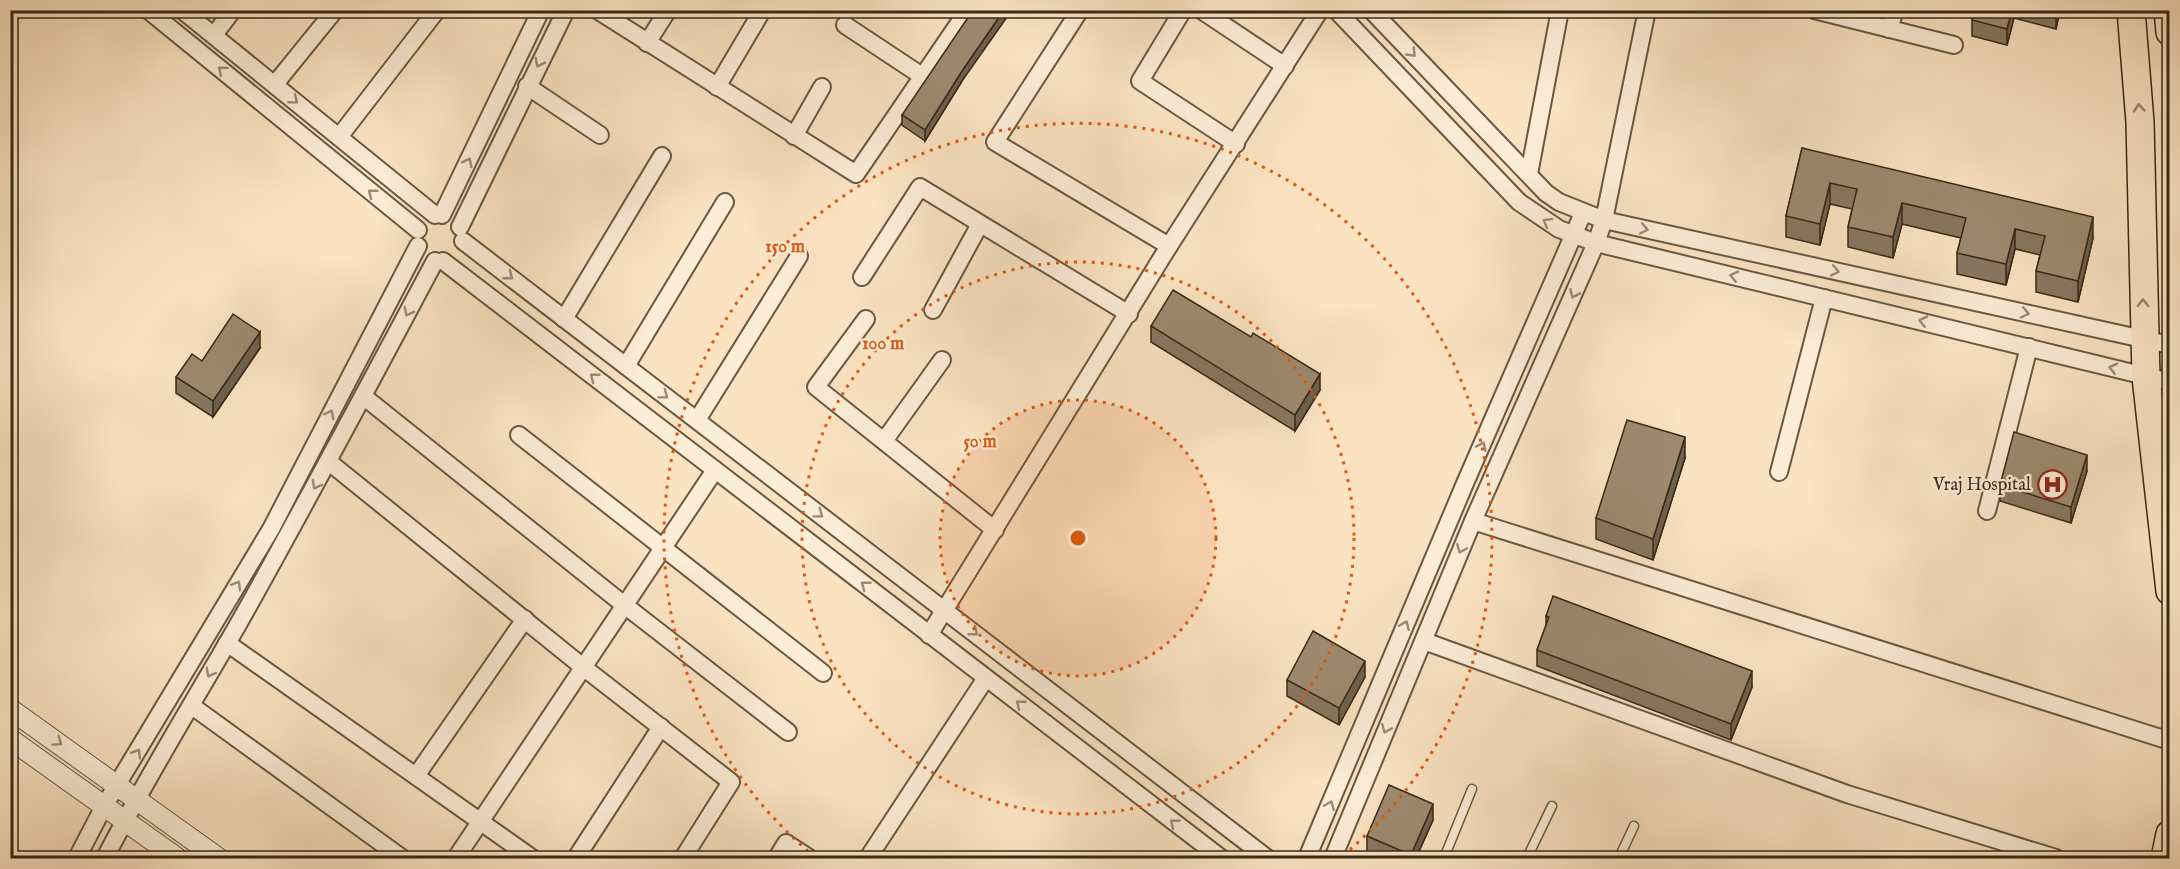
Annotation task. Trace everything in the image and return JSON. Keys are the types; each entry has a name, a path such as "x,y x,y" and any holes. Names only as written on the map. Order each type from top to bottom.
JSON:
{"highway":[{"path":"2131,10 2157,342 2169,591"},
{"path":"2168,10 2169,32"},
{"path":"2165,858 2169,834"}],"street":[{"path":"148,10 418,238 422,253 439,261 716,470 1221,858"},
{"path":"182,10 438,215 449,217 461,234 564,318 1267,858"},
{"path":"214,35 233,10"},
{"path":"275,84 335,10"},
{"path":"339,137 437,10"},
{"path":"77,858 103,808 271,529 418,238 422,223 438,215 541,10"},
{"path":"105,858 136,798 192,706 439,261 456,254 461,234 527,86 566,10"},
{"path":"597,10 856,174 968,10"},
{"path":"647,43 668,10"},
{"path":"1080,10 995,142 1169,246"},
{"path":"1183,10 1140,81 1236,144"},
{"path":"1201,10 1285,66"},
{"path":"929,635 1169,246 1320,10"},
{"path":"1336,10 1519,202 1533,214 1574,236 2158,380"},
{"path":"1371,10 1546,193 1583,213 1604,220 2157,342"},
{"path":"1529,174 1560,10"},
{"path":"1333,858 1473,521 1596,243 1604,220 1647,10"},
{"path":"1814,10 1954,45"},
{"path":"1889,29 1895,10"},
{"path":"717,87 759,16"},
{"path":"845,25 922,76"},
{"path":"527,86 600,135"},
{"path":"794,136 822,87"},
{"path":"564,318 662,156"},
{"path":"862,277 920,187 1128,314"},
{"path":"626,366 725,202"},
{"path":"1307,858 1583,213"},
{"path":"933,310 980,224"},
{"path":"697,420 798,256"},
{"path":"1779,472 1824,298"},
{"path":"866,319 816,387 995,530"},
{"path":"1988,511 2029,347"},
{"path":"884,441 942,360"},
{"path":"363,396 623,604 789,732"},
{"path":"519,435 822,673"},
{"path":"329,462 583,667 731,782 683,858"},
{"path":"456,858 623,604 716,470"},
{"path":"1473,521 2169,741"},
{"path":"416,776 525,619"},
{"path":"1424,641 1847,794 2056,858"},
{"path":"227,643 532,858"},
{"path":"1384,674 1405,685"},
{"path":"868,858 986,678"},
{"path":"192,706 402,858"},
{"path":"10,709 218,858"},
{"path":"576,858 661,727"},
{"path":"10,739 103,808 177,858"},
{"path":"777,858 786,843 809,858"}],"lane":[{"path":"1444,858 1472,789"},
{"path":"1527,858 1552,806"},
{"path":"1619,858 1634,826"}],"building":[{"path":"973,10 1004,10 925,130 902,115"},
{"path":"1974,10 2012,10 2007,29 1972,20"},
{"path":"1802,148 2093,217 2078,281 2036,271 2045,236 2015,229 2006,264 1957,253 1966,218 1902,203 1893,237 1848,227 1857,189 1830,183 1820,224 1786,216"},
{"path":"1173,290 1251,337 1253,333 1320,374 1295,415 1151,326"},
{"path":"233,314 260,332 213,401 176,377 192,354 202,361"},
{"path":"1627,420 1685,437 1653,539 1596,518"},
{"path":"2014,432 2087,455 2071,507 2000,485"},
{"path":"1553,596 1752,671 1731,724 1537,650 1549,617 1546,616"},
{"path":"1313,631 1365,661 1339,708 1287,680"},
{"path":"1389,785 1433,804 1411,855 1367,836"}],"place":[{"name":"Vraj Hospital","path":"2052,484"}]}
